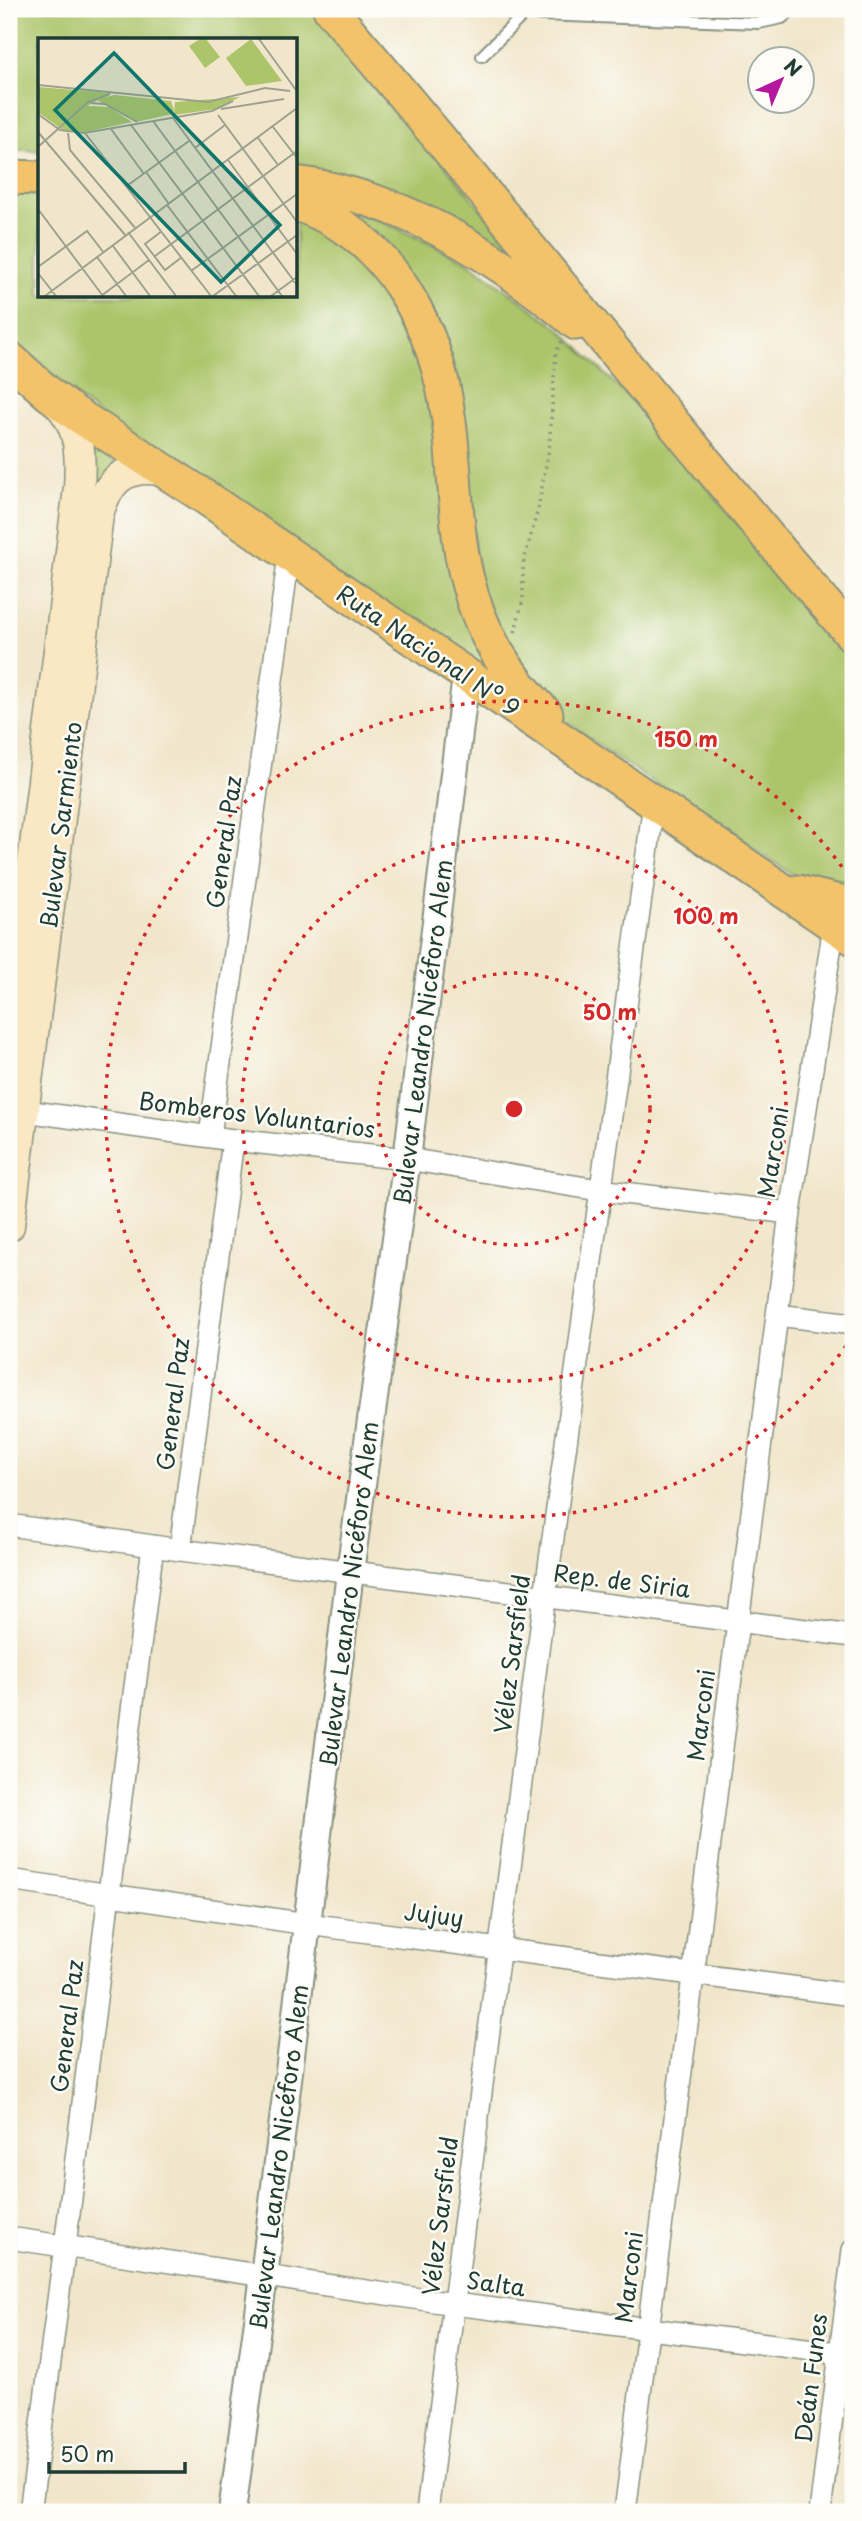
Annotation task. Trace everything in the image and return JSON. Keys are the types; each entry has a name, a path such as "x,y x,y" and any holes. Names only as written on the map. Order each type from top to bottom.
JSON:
{"main road":[{"path":"330,9 503,211 780,553 853,636"},
{"path":"9,177 38,177"},
{"path":"298,183 343,193 414,218 475,250 572,320 612,357 673,422"},
{"path":"298,205 342,225 378,256 409,296 425,328 445,392 460,541 467,579 478,613 510,676 541,709 620,780"},
{"name":"Ruta Nacional Nº 9","path":"9,358 49,394 773,884 847,922"},
{"name":"Bulevar Sarmiento","path":"9,1226 16,1110 85,523 78,442 70,418 49,394"},
{"name":"Bulevar Sarmiento","path":"85,523 116,481 125,474 145,468 165,471"},
{"name":"Bulevar Sarmiento","path":"9,1058 52,806"}],"street":[{"name":"General Paz","path":"210,1136 289,555"},
{"name":"Bulevar Leandro Nicéforo Alem","path":"232,2512 264,2276 350,1572 407,1159 466,676"},
{"name":"Vélez Sarsfield","path":"427,2512 545,1596 654,803"},
{"name":"Marconi","path":"625,2512 790,1213 847,922"},
{"name":"Bomberos Voluntarios","path":"16,1110 233,1140 407,1159 599,1190 790,1213"},
{"name":"General Paz","path":"180,1550 233,1140"},
{"path":"777,1315 853,1324"},
{"name":"Rep. de Siria","path":"9,1525 180,1550 853,1636"},
{"name":"General Paz","path":"30,2512 66,2247 153,1546"},
{"name":"Jujuy","path":"9,1880 307,1924 853,1995"},
{"name":"Salta","path":"9,2238 454,2304 847,2354"},
{"name":"Deán Funes","path":"820,2512 847,2354 853,2250"}],"lane":[{"path":"482,56 527,10 541,15 758,23 782,18 793,9"}],"path":[{"path":"502,663 514,634 523,598 523,565 538,509 549,448 556,352 572,320"}],"green space":[{"path":"9,9 316,9 545,286 298,173 298,38 38,38 38,151 9,149"},
{"path":"9,183 38,185 38,298 298,298 298,214 355,248 413,328 489,660 486,676 109,423 9,344"},
{"path":"326,202 382,221 467,261 560,329 646,415 853,659 853,892 795,876 612,755 541,699 480,594 456,393"},
{"path":"96,449 116,463 91,501 93,450"}]}
